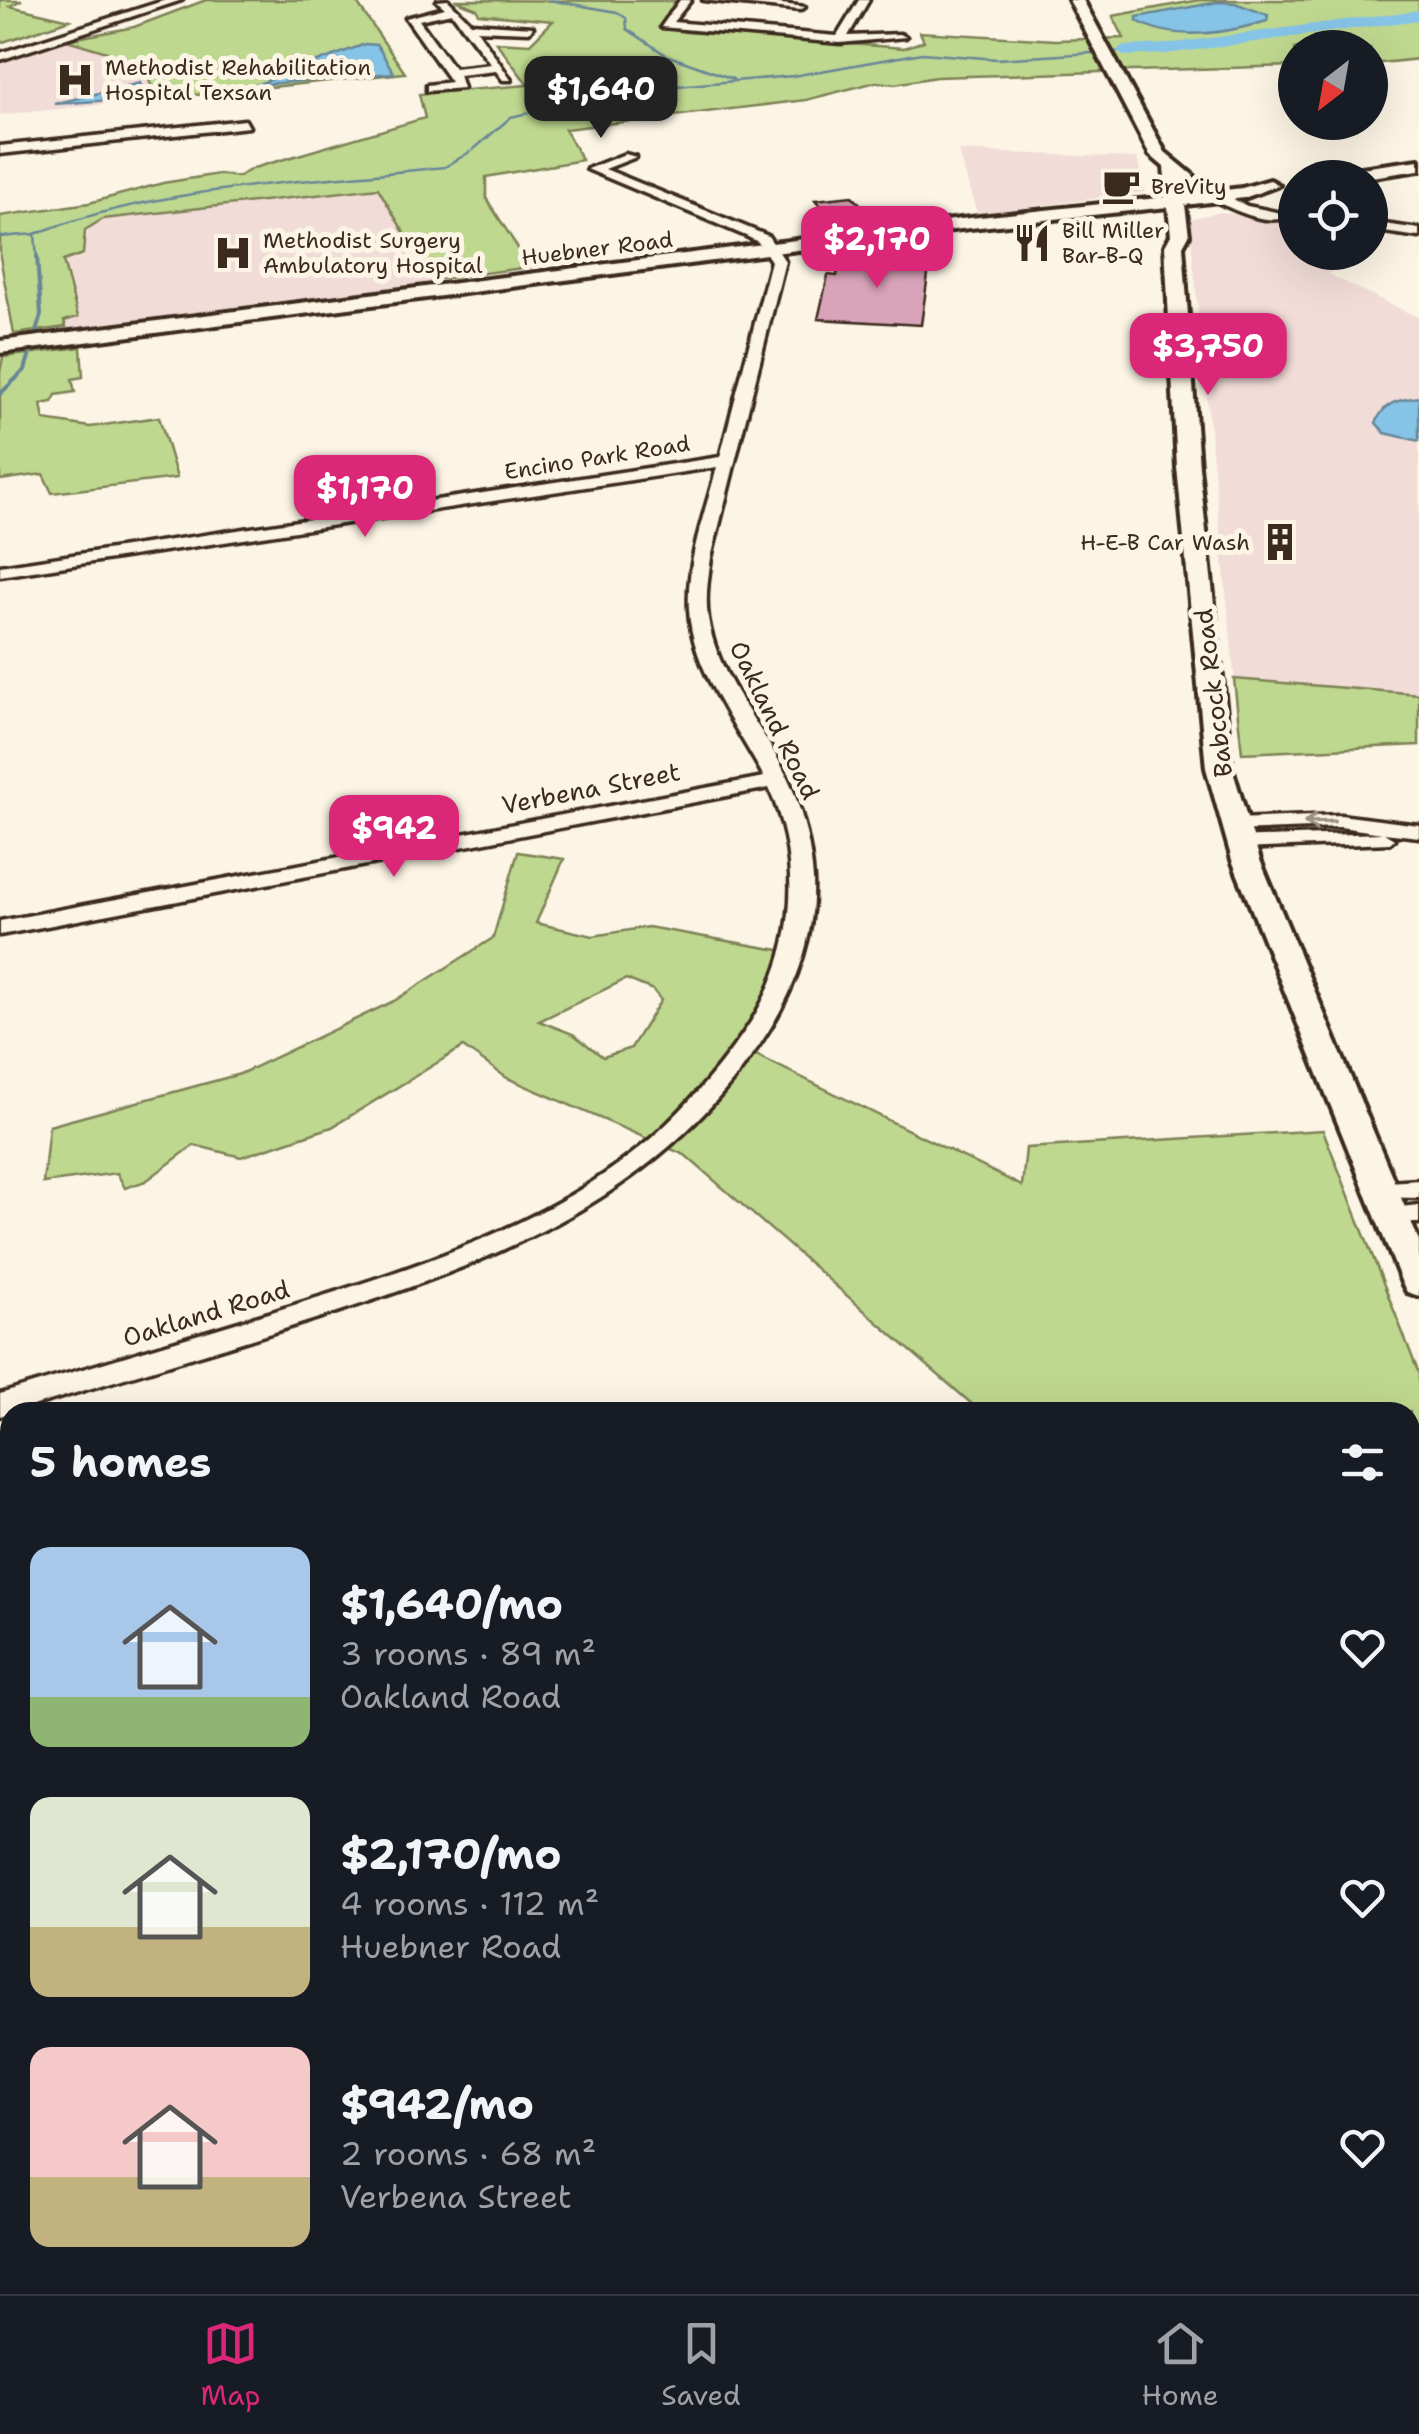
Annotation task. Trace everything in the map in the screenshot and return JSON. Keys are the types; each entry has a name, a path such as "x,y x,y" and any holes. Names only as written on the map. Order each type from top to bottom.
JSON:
{"main road":[{"name":"Babcock Road","path":"1076,0 1165,160 1169,198 1180,235 1174,246 1178,348 1219,768 1238,834 1314,1032 1397,1206 1419,1284"},
{"path":"1165,160 1191,178 1227,192"},
{"path":"1388,169 1419,165"},
{"name":"Huebner Road","path":"0,346 961,224 992,216 1278,184"},
{"name":"Huebner Road","path":"961,224 997,224 1169,198"},
{"path":"1096,210 1148,221"}],"street":[{"path":"0,54 159,0"},
{"path":"0,54 177,0"},
{"path":"438,0 455,10 510,81"},
{"path":"686,0 665,26 840,40 900,37"},
{"path":"708,0 802,4"},
{"path":"840,40 864,0"},
{"path":"722,31 743,3"},
{"path":"780,36 802,4"},
{"path":"432,88 459,85 412,18 455,10"},
{"path":"468,26 529,29"},
{"path":"451,72 500,67"},
{"path":"0,150 245,124"},
{"path":"0,136 18,149"},
{"path":"598,167 751,233 772,248"},
{"path":"1227,192 1244,210 1278,214"},
{"path":"1388,229 1419,233"},
{"name":"Oakland Road","path":"10,1402 378,1289 489,1248 554,1215 625,1171 678,1130 715,1094 744,1056 786,977 798,940 800,844 779,780 718,671 700,623 702,558 778,261 772,248"},
{"name":"Encino Park Road","path":"0,571 726,461"},
{"name":"Verbena Street","path":"0,928 779,780"},
{"path":"1238,834 1384,838 1410,831"},
{"path":"1397,1206 1419,1188"}],"shaded area":[{"name":"Methodist Rehabilitation Hospital Texsan","path":"67,40 141,62 158,99 0,115 0,61"},
{"path":"958,151 1137,158 1145,192 977,214"},
{"name":"Methodist Surgery Ambulatory Hospital","path":"378,188 434,283 66,330 48,260 52,245 103,219"},
{"path":"1221,212 1278,220 1278,270 1333,270 1328,274 1419,318 1419,745 1242,753 1189,219"}],"green space":[{"path":"0,0 22,0 10,6 70,20 0,43"},
{"path":"206,0 355,0 405,73 158,99 140,62 67,40 134,27"},
{"path":"455,0 679,1 660,25 685,32 904,48 924,41 920,32 1055,40 1124,38 1113,16 1199,0 1419,0 1419,59 1388,62 1388,30 1278,30 1278,67 876,82 806,100 565,129 582,160 486,177 486,198 530,267 432,280 378,188 103,219 85,230 83,254 63,261 78,317 64,321 66,327 14,334 0,257 0,216 89,203 163,183 219,174 237,177 254,168 425,118 419,94 528,85 496,42 530,44 553,21 479,14 477,9"},
{"path":"81,347 83,377 72,379 75,392 56,395 52,402 41,404 44,420 90,427 159,417 177,478 52,493 43,474 0,480 3,357"},
{"path":"1234,679 1419,694 1419,745 1242,753"},
{"path":"518,852 564,859 536,923 593,936 648,927 790,952 742,1048 1022,1186 1026,1148 1323,1130 1419,1374 1419,1402 969,1402 685,1155 507,1078 463,1047 332,1127 241,1157 194,1145 146,1181 125,1188 117,1173 43,1183 49,1126 240,1074 394,1001 493,938","holes":["626,979 653,990 661,1000 631,1048 603,1057 573,1034 539,1021"]}],"water":[{"path":"1218,2 1235,3 1268,15 1267,21 1218,32 1184,33 1152,28 1137,21 1137,17"},
{"path":"365,44 377,45 394,73 256,85"},
{"path":"140,83 146,96 142,98 54,104"},
{"path":"1419,397 1419,441 1385,433 1376,423 1392,403"}],"building":[{"path":"852,196 868,212 831,216 815,200"},
{"path":"841,255 930,260 921,325 818,319 828,275 837,276"}],"waterway":[{"path":"549,0 617,12 626,18 627,29 666,55 733,79"},
{"path":"1124,51 1166,49 1419,15"},
{"path":"35,234 83,218 185,195 445,167 473,150 511,117 619,91 793,76 922,53 997,59 1124,51"},
{"path":"0,237 35,234"},
{"path":"35,234 37,259"},
{"path":"36,332 41,315 37,256"},
{"path":"0,394 25,370 30,353"}],"place":[{"name":"Methodist Rehabilitation Hospital Texsan","path":"75,80"},
{"name":"BreVity","path":"1121,186"},
{"name":"Bill Miller Bar-B-Q","path":"1032,243"},
{"name":"Methodist Surgery Ambulatory Hospital","path":"233,253"},
{"name":"H-E-B Car Wash","path":"1280,542"}]}
